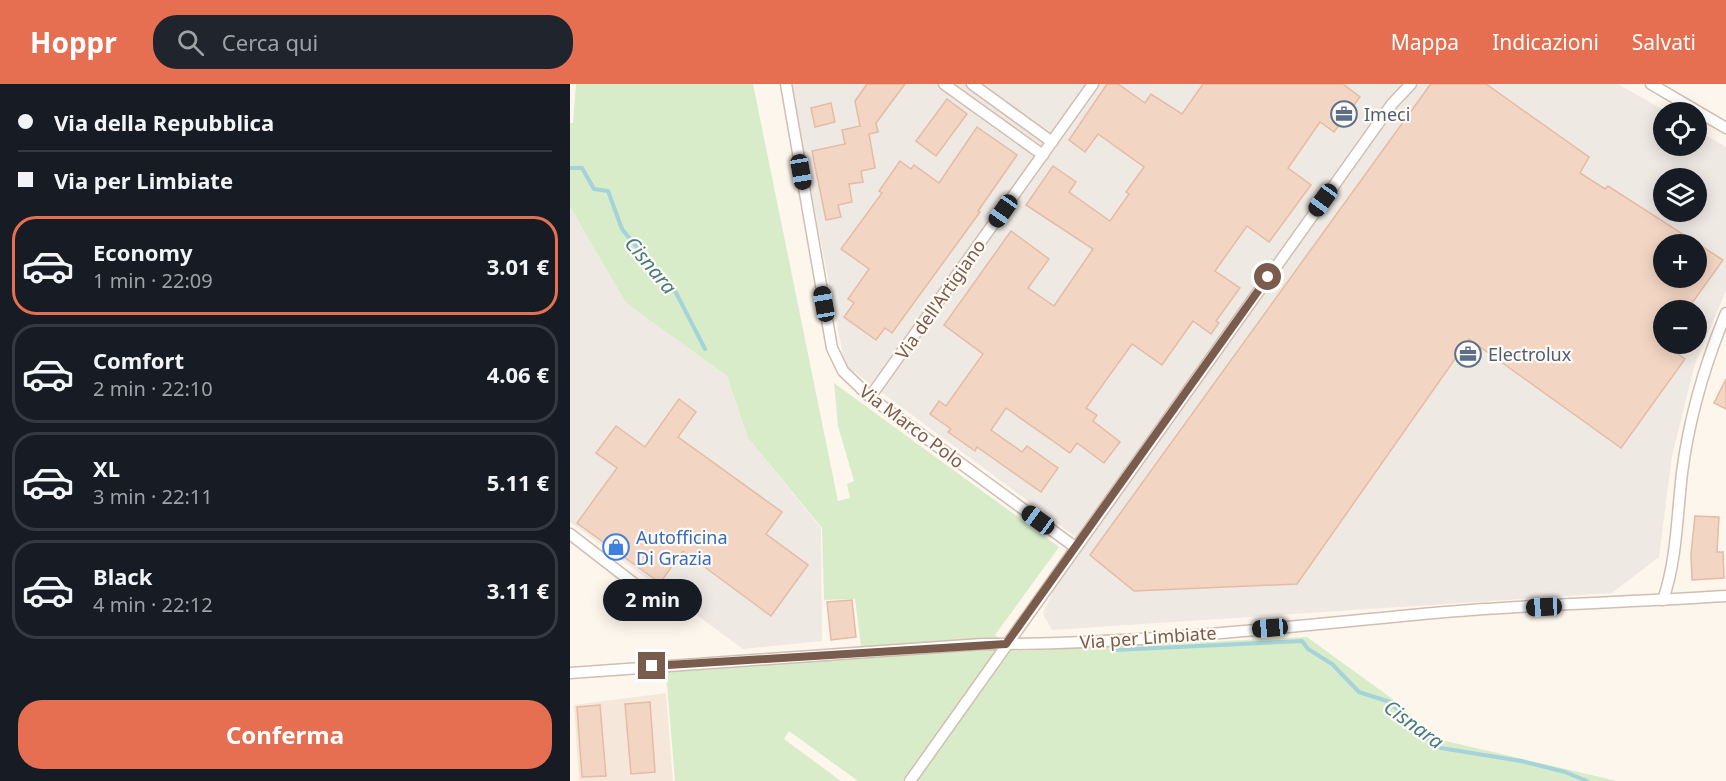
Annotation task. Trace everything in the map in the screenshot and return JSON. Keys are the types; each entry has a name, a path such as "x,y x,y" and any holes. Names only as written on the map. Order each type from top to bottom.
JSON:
{"street":[{"name":"Via Marco Polo","path":"786,84 832,348 843,371 870,397 1075,547"},
{"path":"944,84 1042,155"},
{"path":"972,84 1052,142"},
{"name":"Via dell'Artigiano","path":"870,397 1093,84"},
{"path":"910,781 1392,104 1411,84"},
{"path":"1651,84 1726,128"},
{"path":"1663,600 1673,559 1689,435 1709,355 1726,313"},
{"path":"570,534 645,592"},
{"name":"Via per Limbiate","path":"570,673 1225,632 1449,612 1726,596"}],"shaded area":[{"path":"790,84 1618,84 1653,104 1653,156 1707,156 1707,136 1726,147 1726,291 1707,336 1707,300 1653,300 1653,354 1699,354 1672,456 1659,557 1612,593 1052,630 1043,614 1076,537 845,365"},
{"path":"570,207 626,303 727,376 748,438 821,528 822,641 743,649 570,522"},
{"path":"666,693 673,781 579,781 574,705"}],"green space":[{"path":"576,84 753,84 838,501 850,498 847,484 854,481 838,426 834,383 1059,547 995,635 1016,651 1307,637 1398,703 1437,739 1617,781 858,781 789,731 784,739 841,781 675,781 666,672 862,654 855,599 824,600 822,528 748,438 727,376 626,303 570,207 570,123 573,123"}],"building":[{"path":"867,84 905,84 876,123 878,132 869,134 875,168 861,171 863,182 849,184 852,202 838,205 841,217 826,220 812,151 845,144 842,130 860,126 855,101"},
{"path":"1107,84 1118,84 1145,103 1151,94 1182,114 1203,84 1343,84 1360,97 1334,132 1320,122 1288,168 1311,185 1269,242 1247,226 1215,271 1240,288 1216,321 1219,323 1211,334 1193,321 1162,365 1132,344 1086,408 1097,415 1093,421 1120,442 1104,463 1077,443 1070,453 1006,408 991,430 1022,452 1027,446 1058,468 1041,492 977,447 975,451 948,432 951,429 930,414 939,401 946,406 983,354 944,325 1011,231 1049,259 1028,288 1054,306 1093,249 1026,205 1053,166 1076,182 1069,192 1110,221 1129,194 1126,192 1144,167 1098,134 1085,152 1069,140"},
{"path":"1486,84 1589,157 1580,173 1605,189 1608,186 1653,215 1653,222 1664,222 1683,234 1653,234 1653,288 1703,288 1694,300 1653,300 1653,354 1678,354 1685,359 1621,448 1469,339 1297,584 1134,591 1090,555 1430,85"},
{"path":"947,99 967,114 936,156 916,141"},
{"path":"831,103 835,122 815,127 811,108"},
{"path":"977,127 1017,155 978,211 980,212 892,333 885,328 876,340 844,317 854,303 848,299 869,269 841,249 882,193 879,191 900,161 911,169 914,165 939,183"},
{"path":"1707,250 1723,260 1707,282"},
{"path":"1726,379 1726,409 1714,403"},
{"path":"679,399 696,412 678,437 782,512 766,534 808,565 771,616 683,551 660,583 577,523 617,468 596,453 616,426 645,447"},
{"path":"1695,516 1719,517 1717,552 1723,552 1724,578 1692,580 1691,554"},
{"path":"852,600 856,637 831,640 827,602"},
{"path":"650,702 655,772 631,774 625,704"},
{"path":"600,705 606,776 582,777 577,707"}],"waterway":[{"name":"Cisnara","path":"570,168 582,168 594,189 608,191 622,229 652,266 673,287 705,349"},
{"name":"Cisnara","path":"1115,650 1302,641 1308,649 1332,664 1359,692 1390,702 1424,736 1441,748 1521,761 1565,772 1587,781"}],"place":[{"name":"Imeci","path":"1344,114"},
{"name":"Electrolux","path":"1468,354"},
{"name":"Autofficina Di Grazia","path":"616,547"}],"route":[{"path":"652,666 1006,644 1268,277"}]}
